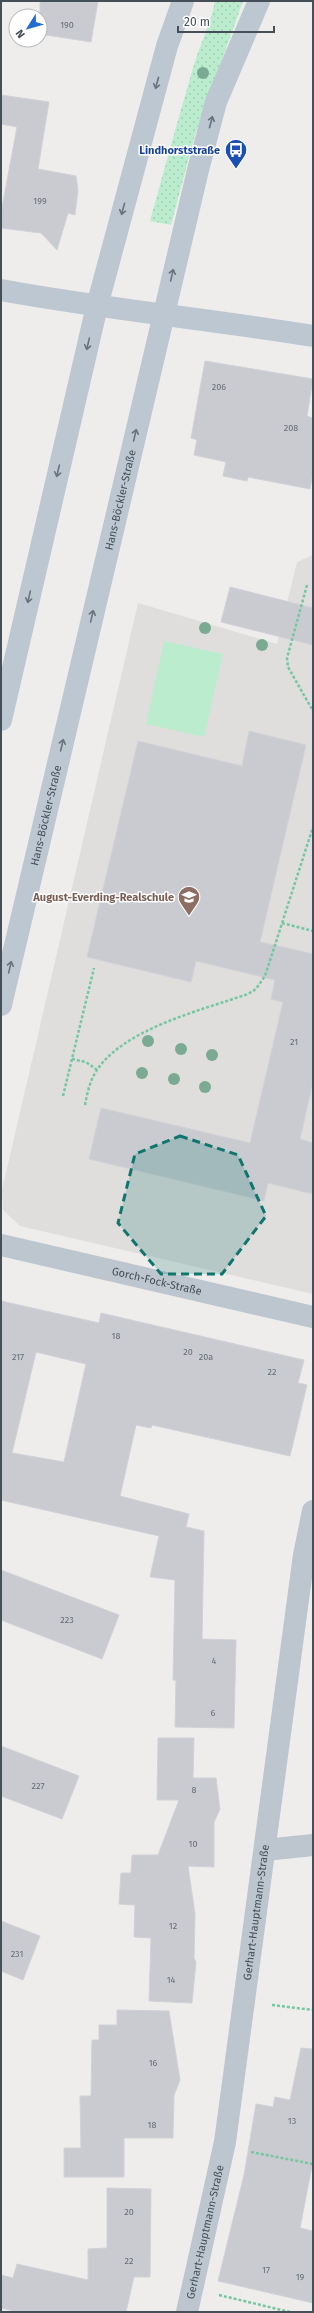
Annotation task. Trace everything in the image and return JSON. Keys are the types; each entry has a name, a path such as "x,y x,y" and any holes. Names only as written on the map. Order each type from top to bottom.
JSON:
{"main road":[{"path":"1,720 97,306 167,46 183,1"},
{"name":"Hans-Böckler-Straße","path":"1,1004 163,313 216,102 259,1"},
{"path":"1,290 97,306 163,313 313,336"}],"street":[{"name":"Gorch-Fock-Straße","path":"1,1245 313,1317"},
{"name":"Gerhart-Hauptmann-Straße","path":"187,2312 223,2147 265,1850 304,1555 313,1511"},
{"path":"265,1850 313,1845"}],"path":[{"path":"307,584 287,658 288,666 313,711"},
{"path":"85,1104 89,1086 97,1070 112,1053 154,1026 248,994 256,989 265,976 313,827"},
{"path":"282,923 313,931"},
{"path":"63,1096 94,968"},
{"path":"72,1059 86,1062 97,1070"},
{"path":"244,2002 313,2010"},
{"path":"223,2147 313,2164"},
{"path":"192,2288 290,2312"}],"highlighted area":[{"path":"180,1136 238,1155 266,1216 222,1274 161,1274 118,1223 135,1154"}],"shaded area":[{"name":"August-Everding-Realschule","path":"313,555 313,1294 20,1226 3,1210 2,1190 138,603 277,644 297,562"}],"green space":[{"path":"215,1 243,1 195,135 171,225 150,221 176,125 198,51 211,18"},
{"path":"164,641 223,654 204,737 146,724"}],"building":[{"path":"40,1 98,1 91,42 48,35 48,8 40,8"},
{"path":"1,95 49,102 38,169 76,176 78,190 75,215 68,213 57,250 41,233 1,228 1,213 17,127 1,124"},
{"path":"205,361 313,379 307,416 313,418 313,473 310,489 248,477 247,481 223,476 226,462 194,455 197,440 191,438"},
{"path":"230,587 313,608 313,645 221,622"},
{"path":"249,731 306,745 260,942 313,954 313,1082 300,1139 313,1143 313,1194 268,1183 264,1201 89,1159 101,1108 250,1143 283,1002 271,999 275,980 196,961 191,982 87,957 138,741 242,766"},
{"path":"1,1301 99,1323 101,1313 304,1360 298,1383 307,1385 290,1456 152,1425 151,1428 136,1425 120,1496 189,1514 186,1527 204,1531 202,1639 236,1640 234,1728 175,1727 176,1680 173,1680 175,1580 150,1577 159,1536 1,1500","holes":["36,1352 86,1364 64,1462 12,1453"]},
{"path":"1,1570 119,1615 102,1659 1,1620"},
{"path":"158,1738 194,1738 193,1778 216,1778 220,1809 214,1822 214,1867 188,1866 195,1914 194,1958 196,1962 192,2003 149,2001 151,1938 134,1937 135,1905 119,1904 121,1873 131,1873 132,1855 158,1855 179,1800 157,1800"},
{"path":"1,1746 79,1776 62,1819 1,1796"},
{"path":"1,1921 40,1936 23,1980 1,1971"},
{"path":"117,2010 169,2011 180,2080 174,2095 173,2138 124,2138 124,2177 64,2177 64,2148 81,2148 80,2096 91,2096 92,2040 99,2040 99,2025 117,2025"},
{"path":"301,2048 313,2049 313,2161 300,2228 313,2231 313,2303 218,2281 244,2175 256,2104 273,2107 275,2097 290,2100"},
{"path":"107,2188 151,2189 150,2277 134,2277 126,2312 18,2312 1,2308 1,2275 13,2278 17,2264 88,2280 88,2249 107,2248"}],"place":[{"name":"Lindhorststraße","path":"236,170"},
{"name":"August-Everding-Realschule","path":"189,916"}]}
